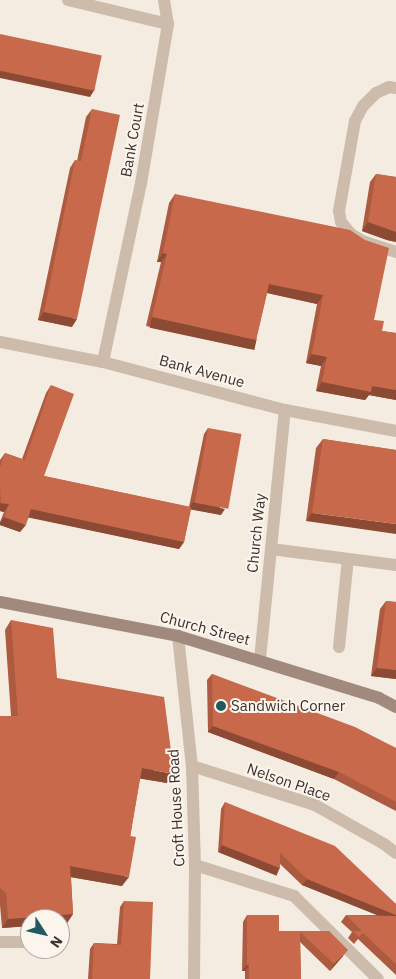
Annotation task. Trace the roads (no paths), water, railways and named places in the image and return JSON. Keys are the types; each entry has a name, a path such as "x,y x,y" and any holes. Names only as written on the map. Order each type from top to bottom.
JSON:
{"main road":[{"name":"Church Street","path":"0,602 178,636 260,659 379,698 396,707"}],"street":[{"path":"68,0 168,24"},
{"name":"Bank Court","path":"103,362 141,183 168,24 164,0"},
{"path":"396,88 389,87 376,93 364,106 355,121 338,211 341,222 351,234 362,241 396,252"},
{"name":"Bank Avenue","path":"0,342 103,362 285,410 396,431"},
{"name":"Church Way","path":"260,659 285,410"},
{"path":"271,549 396,564"},
{"path":"339,647 348,559"},
{"name":"Croft House Road","path":"178,636 192,766 196,865 194,979"},
{"name":"Nelson Place","path":"192,766 316,805 384,844 396,853"},
{"path":"196,865 294,896 378,979"},
{"path":"0,942 20,942"}],"place":[{"name":"Sandwich Corner","path":"221,706"}]}
